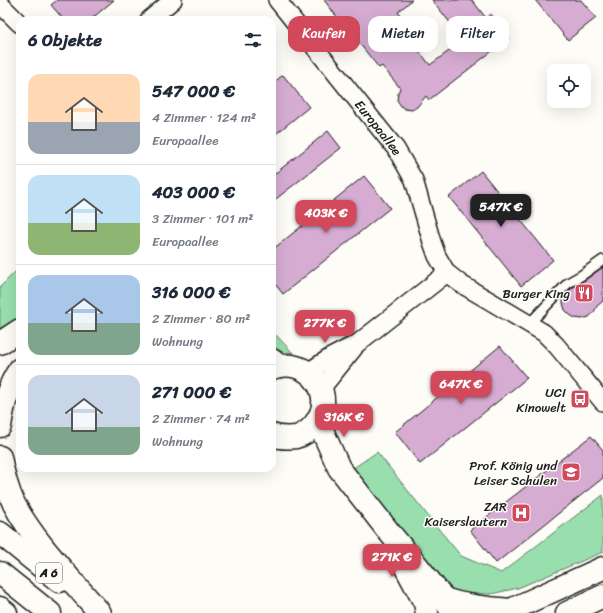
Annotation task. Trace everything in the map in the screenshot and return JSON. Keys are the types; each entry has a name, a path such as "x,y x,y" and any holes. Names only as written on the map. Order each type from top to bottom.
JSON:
{"main road":[{"path":"0,343 16,333"},
{"path":"276,365 299,367 314,380 323,399 322,411 318,421 310,430 300,436 288,438 276,437"},
{"path":"0,426 3,407 16,377"},
{"path":"318,421 339,468 388,532 416,564 448,606 463,604 507,612 603,568"},
{"path":"300,436 339,468"},
{"path":"0,457 4,477 14,503 28,528 99,613"},
{"path":"388,532 425,603 427,613"},
{"name":"A 6","path":"0,533 99,613"},
{"name":"A 6","path":"0,573 50,613"},
{"path":"567,613 603,596"}],"street":[{"path":"154,16 172,0"},
{"name":"Europaallee","path":"277,0 396,149 414,180 430,237 437,256 447,273 461,284 544,333 600,392"},
{"path":"0,4 16,20"},
{"path":"314,380 358,343 447,273"}],"lane":[{"path":"529,324 568,283 603,260"}],"green space":[{"path":"16,271 16,321 0,331 0,287"},
{"path":"276,335 293,353 276,350"},
{"path":"377,452 461,556 501,573 603,495 603,552 518,588 491,594 460,593 451,588 432,572 352,469"}],"building":[{"path":"57,0 114,0 95,16 61,16 51,5"},
{"path":"324,0 412,0 398,12 401,16 368,16 368,52 420,52 430,65 448,52 491,52 429,100 426,96 417,107 412,110 405,109 397,100 400,88 382,66 379,68 360,44 360,16 336,16"},
{"path":"432,0 472,0 484,16 446,16 446,18"},
{"path":"535,0 581,0 596,18 568,40"},
{"path":"283,75 309,107 276,134 276,81"},
{"path":"328,131 341,148 276,199 276,173"},
{"path":"481,171 553,260 521,286 449,197"},
{"path":"364,176 390,208 283,294 276,285 276,247"},
{"name":"Burger King","path":"603,267 603,301 597,306 589,317 582,319 575,318 570,315 565,310 563,296"},
{"path":"500,346 527,378 420,464 395,432"},
{"path":"591,436 603,450 603,478 496,563 470,530"}],"place":[{"name":"Burger King","path":"584,293"},
{"name":"UCI Kinowelt","path":"580,399"},
{"name":"Prof. König und Leiser Schulen","path":"571,472"},
{"name":"ZAR Kaiserslautern","path":"521,513"}]}
